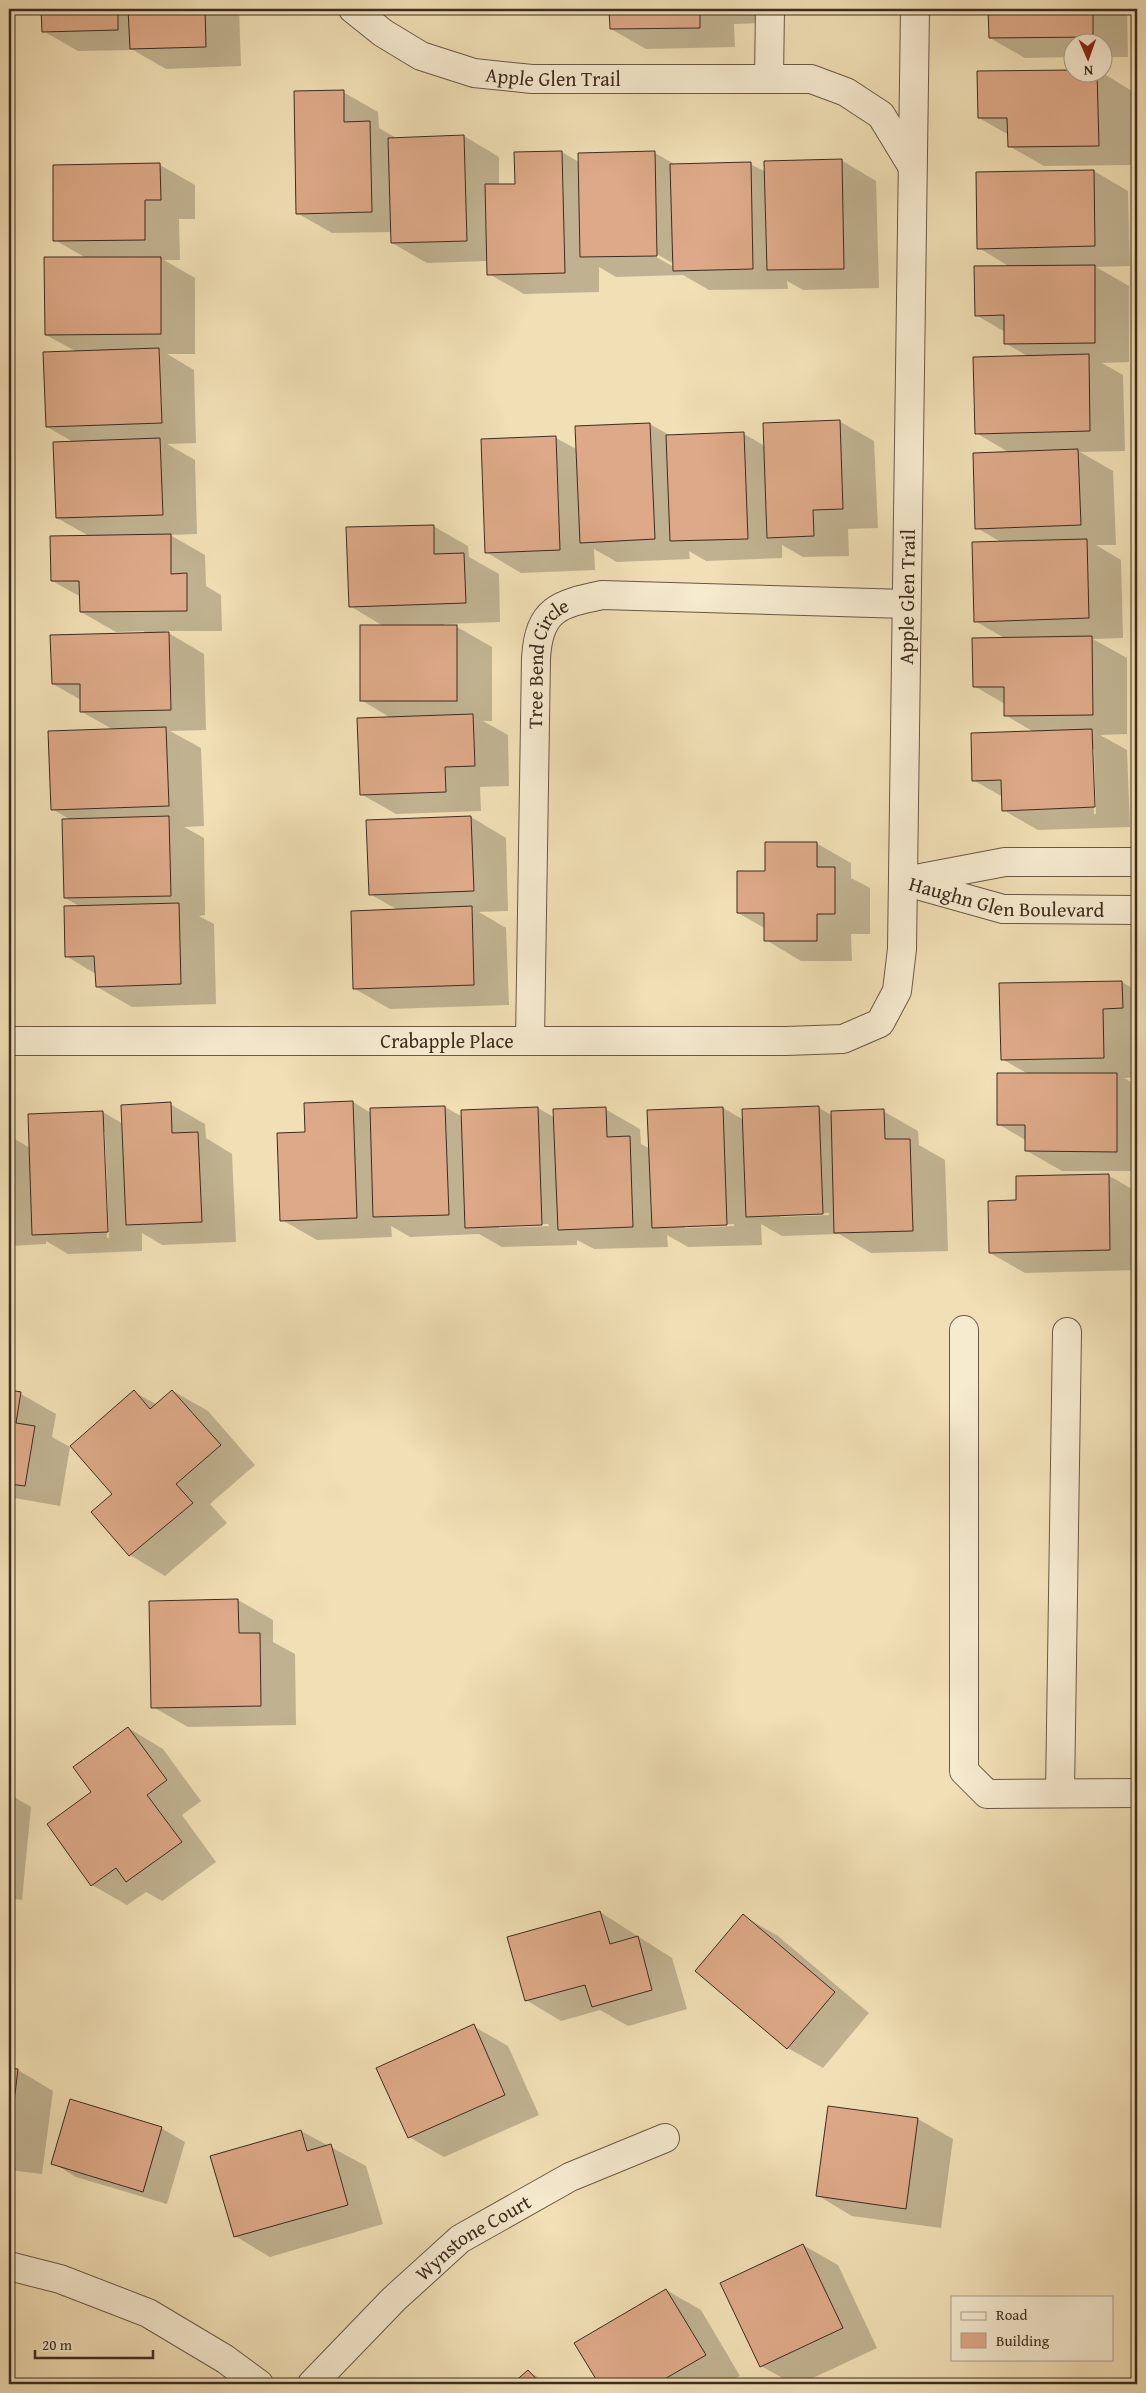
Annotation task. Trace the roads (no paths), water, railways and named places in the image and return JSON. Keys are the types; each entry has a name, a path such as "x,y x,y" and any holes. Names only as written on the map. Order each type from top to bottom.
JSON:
{"street":[{"name":"Apple Glen Trail","path":"353,9 383,33 421,56 474,73 532,78 811,79 846,92 880,115 912,166"},
{"path":"770,9 770,78"},
{"name":"Apple Glen Trail","path":"880,1023 896,991 902,949 915,9"},
{"name":"Tree Bend Circle","path":"530,1040 536,658 537,639 548,616 566,602 602,595 906,604"},
{"name":"Haughn Glen Boulevard","path":"903,881 1005,862 1137,862"},
{"name":"Haughn Glen Boulevard","path":"903,881 1003,909 1137,910"},
{"name":"Crabapple Place","path":"9,1041 786,1041 843,1039 880,1023"},
{"path":"964,1330 964,1771 987,1794 1137,1793"},
{"path":"1060,1793 1068,1332"},
{"name":"Wynstone Court","path":"312,2384 394,2299 460,2239 570,2177 665,2138"},
{"path":"9,2266 60,2279 148,2313 225,2359 259,2384"}]}
